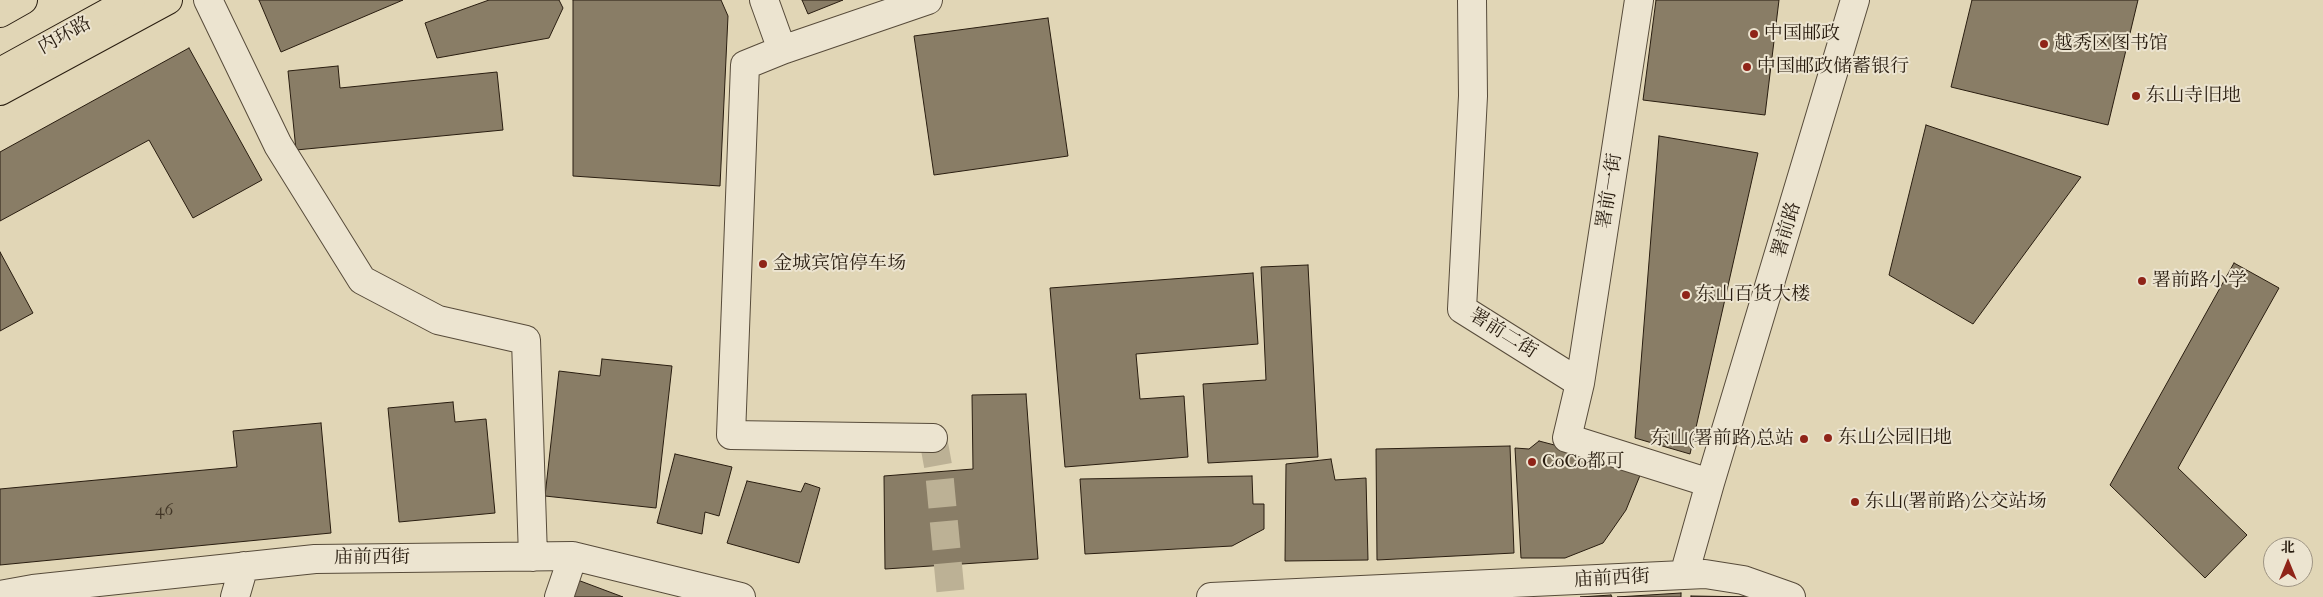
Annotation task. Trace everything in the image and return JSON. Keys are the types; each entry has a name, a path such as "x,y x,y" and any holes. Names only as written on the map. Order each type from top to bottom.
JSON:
{"main road":[{"path":"0,6 11,0"},
{"path":"0,13 23,0"},
{"name":"内环路","path":"0,72 131,0"},
{"path":"0,91 168,0"}],"street":[{"path":"208,0 278,145 362,280 438,320 526,340 533,557"},
{"path":"764,0 782,50"},
{"path":"928,0 782,50 745,65 731,435 932,438"},
{"name":"署前二街","path":"1472,0 1473,96 1462,309 1580,383"},
{"name":"署前一街","path":"1580,383 1639,0"},
{"name":"署前路","path":"1684,575 1856,0"},
{"path":"1580,383 1567,438 1710,483"},
{"path":"559,597 573,556"},
{"name":"庙前西街","path":"0,595 33,589 315,559 573,556 741,597"},
{"path":"235,597 244,566"},
{"name":"庙前西街","path":"1211,597 1705,574 1743,580 1791,597"}],"building":[{"path":"259,0 403,0 281,52"},
{"path":"489,0 559,0 563,8 549,38 437,58 425,23"},
{"path":"573,0 721,0 728,16 720,186 573,176"},
{"path":"802,0 843,0 808,14"},
{"path":"1656,0 1779,0 1765,115 1643,100"},
{"name":"越秀区图书馆","path":"1972,0 2138,0 2108,125 1951,87"},
{"path":"1048,18 1068,156 934,175 914,36"},
{"path":"189,48 262,180 193,218 149,140 0,221 0,152"},
{"path":"338,66 340,88 497,72 503,130 296,150 288,71"},
{"path":"1926,125 2081,177 1973,324 1889,275"},
{"name":"东山百货大楼","path":"1659,136 1758,153 1690,454 1635,438"},
{"path":"0,252 33,313 0,331"},
{"path":"2234,263 2279,288 2178,468 2247,535 2205,578 2110,485"},
{"path":"1308,265 1318,457 1208,463 1203,384 1266,380 1261,267"},
{"path":"1253,273 1258,344 1136,354 1140,399 1184,396 1188,457 1065,467 1050,288"},
{"path":"602,359 672,366 656,508 545,496 559,371 600,376"},
{"path":"1026,394 1038,559 885,569 884,476 973,469 972,395"},
{"path":"453,402 455,422 486,419 495,513 399,522 388,408"},
{"path":"321,423 331,533 0,565 0,489 237,467 233,431"},
{"path":"1539,441 1643,468 1626,510 1603,543 1565,558 1521,558 1515,448 1529,449"},
{"path":"1510,446 1514,553 1377,560 1376,449"},
{"path":"675,454 732,467 719,516 705,512 702,534 657,523"},
{"path":"1331,459 1335,480 1366,478 1368,560 1285,561 1286,464"},
{"path":"1252,476 1253,504 1264,504 1264,529 1232,546 1085,554 1080,479"},
{"path":"747,481 801,492 805,483 820,488 799,563 727,543"},
{"path":"575,579 623,597 568,597"},
{"path":"1681,593 1681,597 1617,597"},
{"path":"1611,595 1612,597 1580,597"},
{"path":"1691,596 1754,597 1691,597"}],"tunnel":[{"path":"933,438 939,471 951,597"}],"place":[{"name":"中国邮政","path":"1754,34"},
{"name":"越秀区图书馆","path":"2044,44"},
{"name":"中国邮政储蓄银行","path":"1747,67"},
{"name":"东山寺旧地","path":"2136,96"},
{"name":"金城宾馆停车场","path":"763,264"},
{"name":"署前路小学","path":"2142,281"},
{"name":"东山百货大楼","path":"1686,295"},
{"name":"东山公园旧地","path":"1828,438"},
{"name":"东山(署前路)总站","path":"1804,439"},
{"name":"CoCo都可","path":"1532,462"},
{"name":"东山(署前路)公交站场","path":"1855,502"}]}
